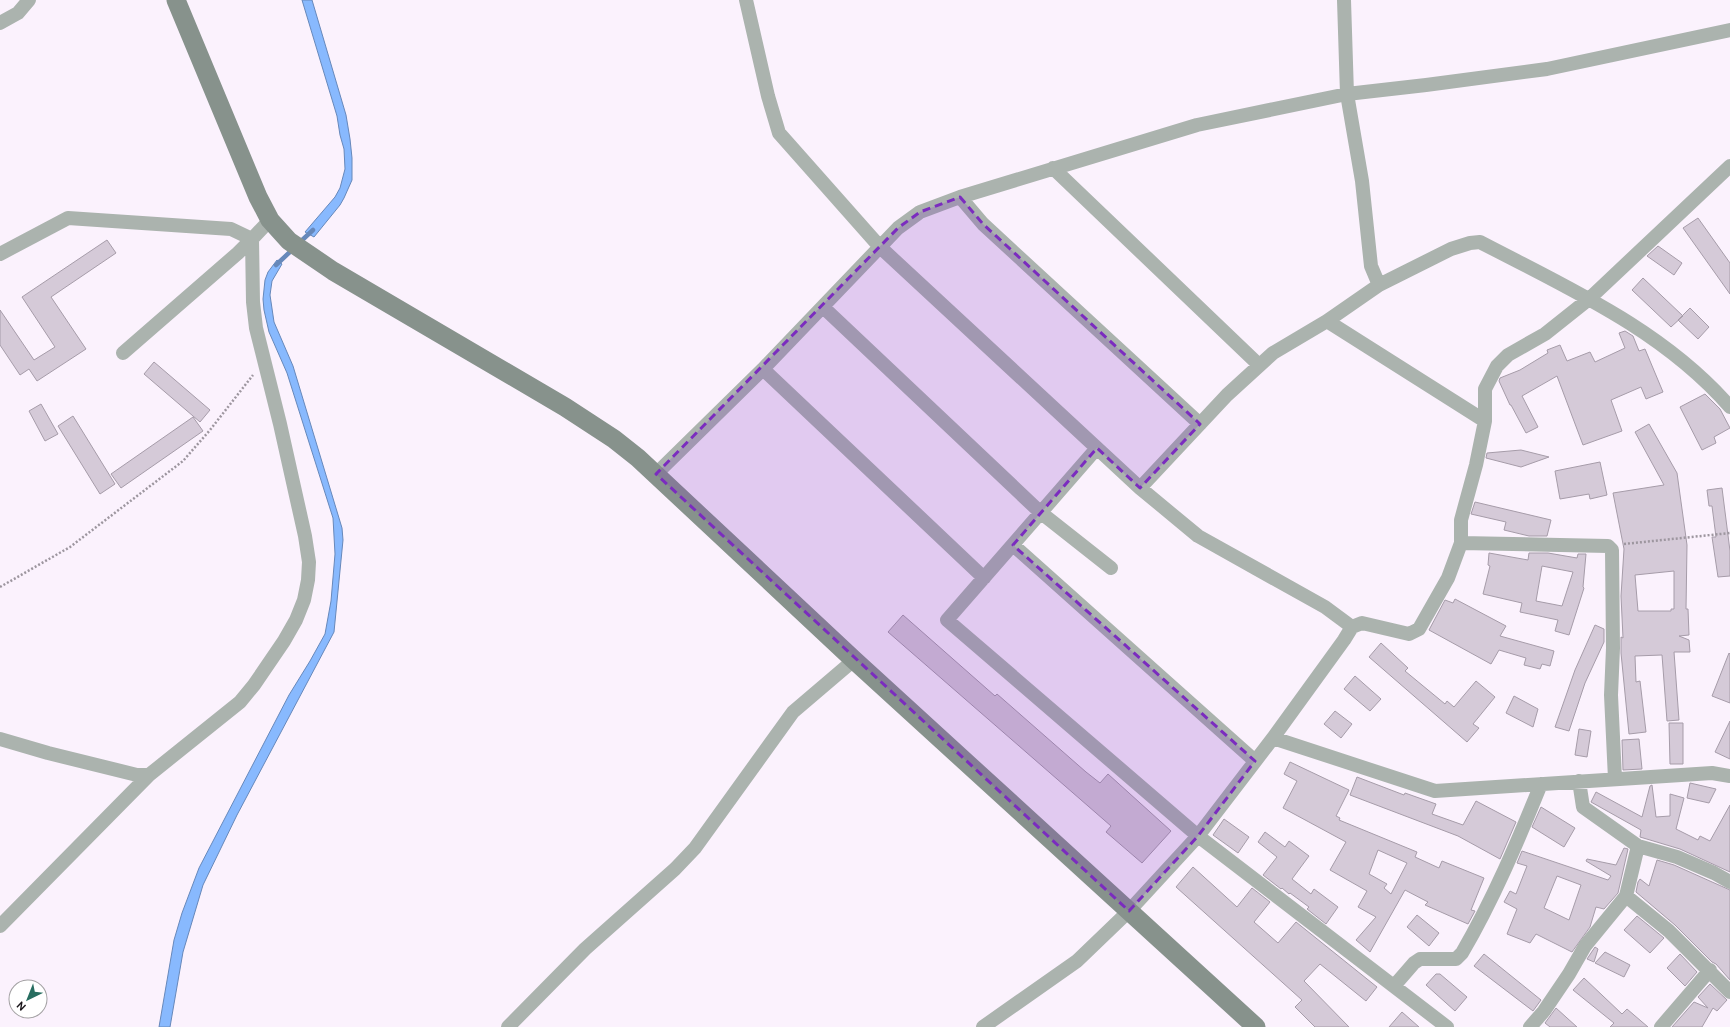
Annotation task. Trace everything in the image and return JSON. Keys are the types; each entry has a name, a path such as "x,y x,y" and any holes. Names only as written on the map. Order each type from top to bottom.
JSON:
{"street":[{"path":"0,23 18,13 29,0"},
{"path":"176,0 258,197 270,220 289,241 307,254 614,439 656,474 854,660 1256,1027"},
{"path":"746,0 778,133 880,247 1140,488 1198,536 1325,607 1352,627"},
{"path":"1345,0 1347,94 1362,181 1371,266 1379,285"},
{"path":"656,474 823,307 898,228 920,212 960,197 1197,125 1347,94 1547,69 1730,30"},
{"path":"983,1027 1077,962 1129,911 1198,836 1273,738 1352,627 1362,623 1409,634 1419,629 1448,578 1461,543 1461,520 1476,465 1485,421 1485,389 1497,366 1508,355 1544,334 1589,299 1730,166"},
{"path":"1054,168 1259,365"},
{"path":"960,197 983,224 1200,424"},
{"path":"0,254 68,218 231,229 252,239"},
{"path":"124,353 238,253 270,220"},
{"path":"0,926 150,775 240,702 284,642 296,620 304,600 308,580 309,562 305,536 280,424 256,328 253,302 252,239"},
{"path":"1140,488 1227,395 1273,353 1327,321 1379,285 1451,249 1470,243 1480,242 1611,310 1642,330 1703,379 1730,407"},
{"path":"823,307 1040,512 1111,568"},
{"path":"1327,321 1485,421"},
{"path":"762,369 984,578"},
{"path":"1097,448 947,620 1198,836 1447,1027"},
{"path":"1461,543 1608,546 1612,550 1613,648 1611,695 1615,779"},
{"path":"1013,545 1255,760"},
{"path":"508,1027 585,949 695,848 793,712 854,660"},
{"path":"1273,738 1435,791 1712,773 1730,776"},
{"path":"0,739 48,753 137,775 150,775"},
{"path":"1579,781 1583,808 1638,846 1677,857 1714,873 1730,882"},
{"path":"1394,986 1414,963 1420,959 1456,959 1462,953 1498,884 1522,832 1541,784"},
{"path":"1530,1027 1548,1005 1569,974 1585,946 1626,896 1638,846"},
{"path":"1626,896 1669,931 1710,970 1730,992"},
{"path":"1661,1027 1710,970"}],"path":[{"path":"0,587 70,547 183,461 210,430 264,361"},
{"path":"1608,546 1730,533"}],"highlighted area":[{"path":"960,197 983,224 1200,424 1140,488 1097,448 1013,545 1255,761 1198,836 1129,911 656,474 898,228 920,212"}],"water":[{"path":"302,0 312,0 346,115 352,158 352,180 344,198 314,237 305,232 335,197 340,188 345,169 344,149 337,116"},
{"path":"277,260 282,264 272,281 270,295 274,322 293,366 342,528 343,540 334,632 237,815 203,885 183,952 170,1027 159,1027 174,940 182,913 199,868 289,695 325,634 331,601 335,554 333,518 287,373 269,332 264,310 263,299 265,280 268,272"}],"building":[{"path":"1698,218 1730,263 1730,294 1683,228"},
{"path":"107,240 116,253 51,297 86,349 37,381 29,369 20,375 0,345 0,310 34,360 55,347 22,297"},
{"path":"1658,246 1682,263 1674,275 1647,256"},
{"path":"1643,278 1683,316 1671,327 1632,290"},
{"path":"1690,308 1709,327 1698,339 1678,320"},
{"path":"1625,331 1633,336 1639,351 1645,349 1663,392 1646,399 1641,387 1611,400 1622,431 1583,445 1557,376 1522,396 1538,427 1526,433 1510,405 1499,381 1500,378 1520,370 1548,353 1547,350 1560,345 1567,361 1590,352 1595,362 1625,348 1619,333"},
{"path":"154,362 210,410 200,422 144,374"},
{"path":"1705,394 1720,409 1730,428 1714,437 1716,443 1702,450 1680,407"},
{"path":"41,404 58,434 45,441 29,411"},
{"path":"73,416 115,484 100,494 58,426"},
{"path":"193,417 203,431 121,488 111,474"},
{"path":"1649,424 1677,473 1687,545 1686,609 1688,609 1689,635 1679,636 1689,640 1690,652 1674,652 1679,720 1667,721 1662,655 1635,656 1636,682 1640,681 1646,732 1629,734 1621,653 1621,637 1623,638 1621,596 1624,549 1613,493 1664,485 1635,432","holes":["1674,571 1674,609 1671,609 1671,611 1638,611 1635,575"]},
{"path":"1521,450 1549,457 1521,467 1486,458 1487,453"},
{"path":"1600,462 1607,495 1590,499 1589,494 1560,499 1555,471"},
{"path":"1722,488 1730,551 1730,576 1718,577 1712,537 1716,537 1712,506 1709,506 1707,490"},
{"path":"1475,502 1551,520 1547,536 1529,536 1504,530 1506,522 1471,514"},
{"path":"1489,553 1528,560 1529,553 1548,553 1577,558 1578,554 1586,554 1584,588 1569,635 1555,631 1558,620 1520,612 1522,603 1483,594 1490,566 1488,565","holes":["1542,566 1573,572 1562,606 1536,601"]},
{"path":"1455,599 1506,626 1500,636 1554,651 1550,666 1542,664 1540,669 1524,665 1526,658 1499,650 1491,664 1429,630 1445,600 1453,603"},
{"path":"903,615 995,696 997,694 1086,772 1100,783 1108,774 1171,831 1142,863 1106,832 1111,826 888,632"},
{"path":"1595,625 1604,629 1604,642 1585,683 1569,731 1555,727 1575,670"},
{"path":"1381,643 1408,668 1405,671 1445,704 1447,701 1454,707 1476,681 1495,697 1473,724 1479,728 1467,742 1369,657"},
{"path":"1729,653 1730,654 1730,703 1712,696"},
{"path":"1355,676 1381,699 1370,711 1344,689"},
{"path":"1514,696 1538,709 1533,727 1506,713"},
{"path":"1335,711 1352,724 1341,738 1324,724"},
{"path":"1730,721 1730,759 1715,752"},
{"path":"1669,723 1683,723 1683,764 1670,764"},
{"path":"1579,729 1591,731 1587,757 1575,755"},
{"path":"1639,739 1642,769 1623,770 1622,740"},
{"path":"1290,762 1349,790 1336,816 1340,818 1339,820 1417,852 1415,857 1439,868 1442,861 1484,878 1471,910 1475,911 1468,924 1425,905 1428,902 1405,890 1370,952 1356,940 1376,917 1358,907 1367,891 1330,870 1346,842 1283,808 1297,781 1284,774","holes":["1378,850 1407,863 1391,894 1384,888 1387,884 1369,874"]},
{"path":"1357,777 1404,795 1405,793 1436,804 1432,814 1463,825 1476,801 1516,822 1500,859 1458,836 1350,795"},
{"path":"1690,783 1716,789 1709,803 1687,798"},
{"path":"1652,785 1656,817 1670,816 1670,794 1684,798 1676,829 1698,840 1700,836 1710,841 1730,805 1730,872 1680,849 1640,837 1641,830 1591,802 1596,792 1642,817 1650,786"},
{"path":"1541,807 1575,828 1564,847 1532,827"},
{"path":"1224,819 1249,837 1238,853 1213,835"},
{"path":"1265,832 1285,847 1289,841 1309,856 1292,879 1311,894 1314,889 1338,907 1326,924 1307,909 1309,907 1290,893 1289,894 1282,888 1281,889 1263,875 1277,857 1258,842"},
{"path":"1624,848 1628,849 1618,893 1604,909 1596,907 1590,927 1572,952 1536,934 1530,943 1507,934 1517,909 1504,902 1510,891 1516,894 1527,866 1517,863 1522,851 1608,880 1611,876 1586,861 1587,859 1616,865","holes":["1557,876 1581,885 1569,920 1544,908"]},
{"path":"1657,860 1674,865 1730,890 1730,980 1716,964 1712,962 1675,925 1636,892 1640,879 1649,886"},
{"path":"1193,867 1237,907 1252,888 1270,902 1254,922 1278,943 1296,922 1377,987 1366,1001 1320,964 1304,981 1349,1027 1315,1027 1295,1007 1302,1000 1176,887"},
{"path":"1417,915 1439,933 1429,946 1407,927"},
{"path":"1637,916 1664,938 1650,953 1624,930"},
{"path":"1595,947 1598,949 1594,962 1587,959"},
{"path":"1605,952 1630,965 1624,977 1595,963"},
{"path":"1484,954 1541,1000 1533,1011 1474,966"},
{"path":"1680,954 1697,972 1685,986 1667,968"},
{"path":"1436,974 1440,974 1467,997 1455,1011 1426,985"},
{"path":"1584,978 1622,1014 1627,1009 1648,1027 1610,1027 1614,1023 1573,990"},
{"path":"1710,984 1727,1000 1717,1011 1713,1008 1702,1027 1672,1027 1694,1002 1708,1008 1698,997"},
{"path":"1556,1008 1577,1027 1550,1027 1545,1023"},
{"path":"1402,1012 1419,1027 1389,1027"}],"waterway":[{"path":"299,243 313,230"},
{"path":"276,265 292,250"}]}
